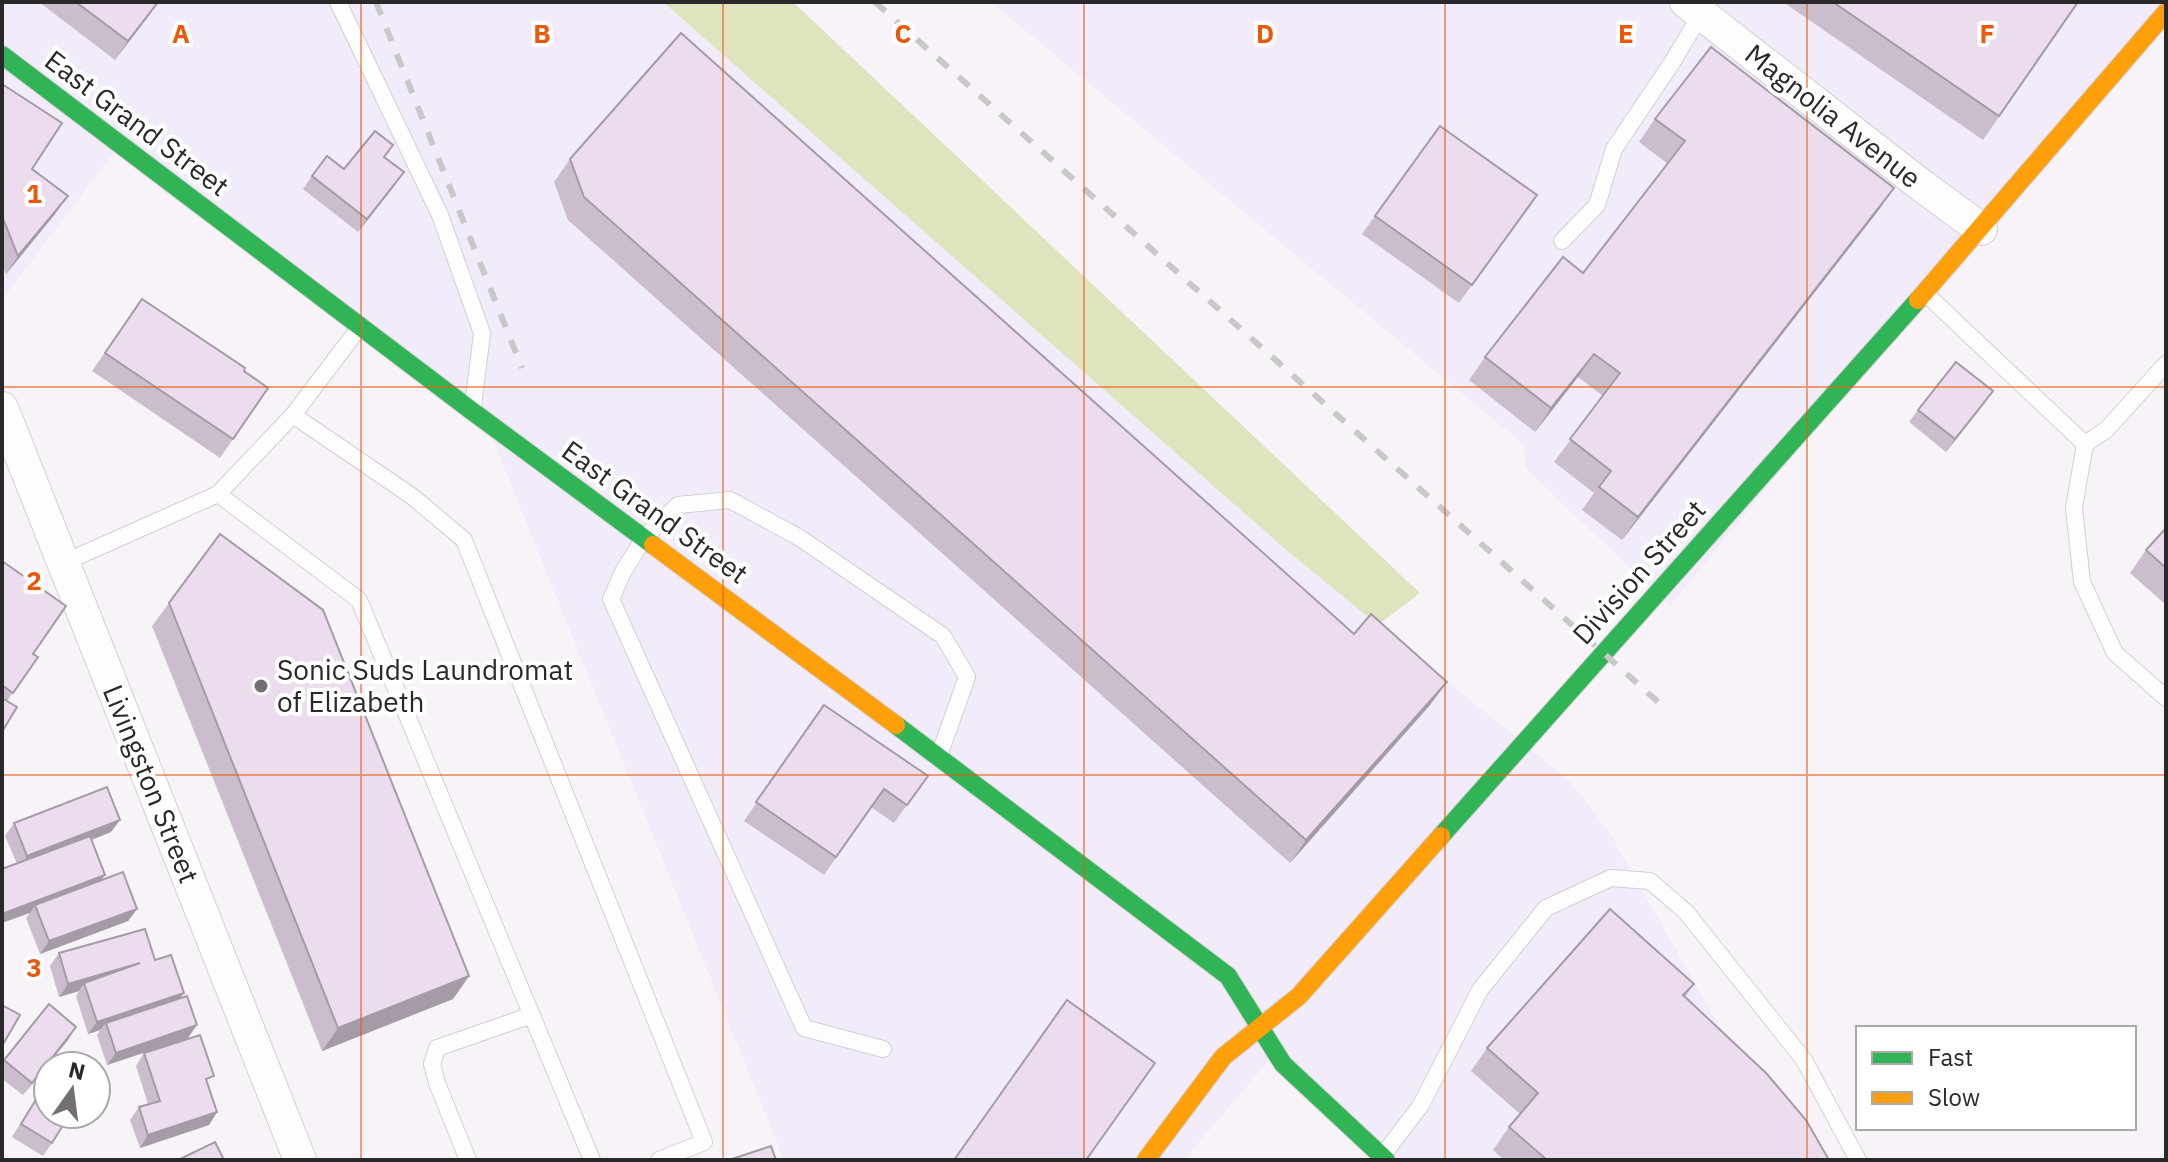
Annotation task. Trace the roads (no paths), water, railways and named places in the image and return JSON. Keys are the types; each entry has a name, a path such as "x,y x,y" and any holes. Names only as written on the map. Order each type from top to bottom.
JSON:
{"street":[{"name":"Magnolia Avenue","path":"1694,8 1981,229"},
{"name":"Division Street","path":"1146,1160 1223,1057 1299,996 1981,229 2166,12"},
{"name":"East Grand Street","path":"2,55 360,327 1228,976 1283,1064 1379,1156"},
{"name":"Livingston Street","path":"2,408 10,461 63,563 300,1160"}],"lane":[{"path":"338,2 440,215 482,333 472,411"},
{"path":"1562,241 1597,205 1614,149 1673,61 1694,8"},
{"path":"1924,293 2085,444"},
{"path":"63,563 218,494 293,415 360,327"},
{"path":"2166,364 2106,430 2085,444 2074,508 2082,582 2115,653 2166,698"},
{"path":"293,415 413,497 464,540 704,1142 659,1160"},
{"path":"218,494 359,600 592,1160"},
{"path":"883,1049 804,1028 611,599 644,538 678,505 730,500 800,538 943,636 967,677 939,757"},
{"path":"1379,1156 1421,1105 1480,990 1546,908 1611,878 1650,881 1686,912 1804,1060 1858,1160"},
{"path":"468,1160 437,1083 432,1064 437,1048 532,1015"}],"railway":[{"path":"376,2 522,368"},
{"path":"875,2 1666,709"}],"place":[{"name":"Sonic Suds Laundromat of Elizabeth","path":"261,686"}]}
